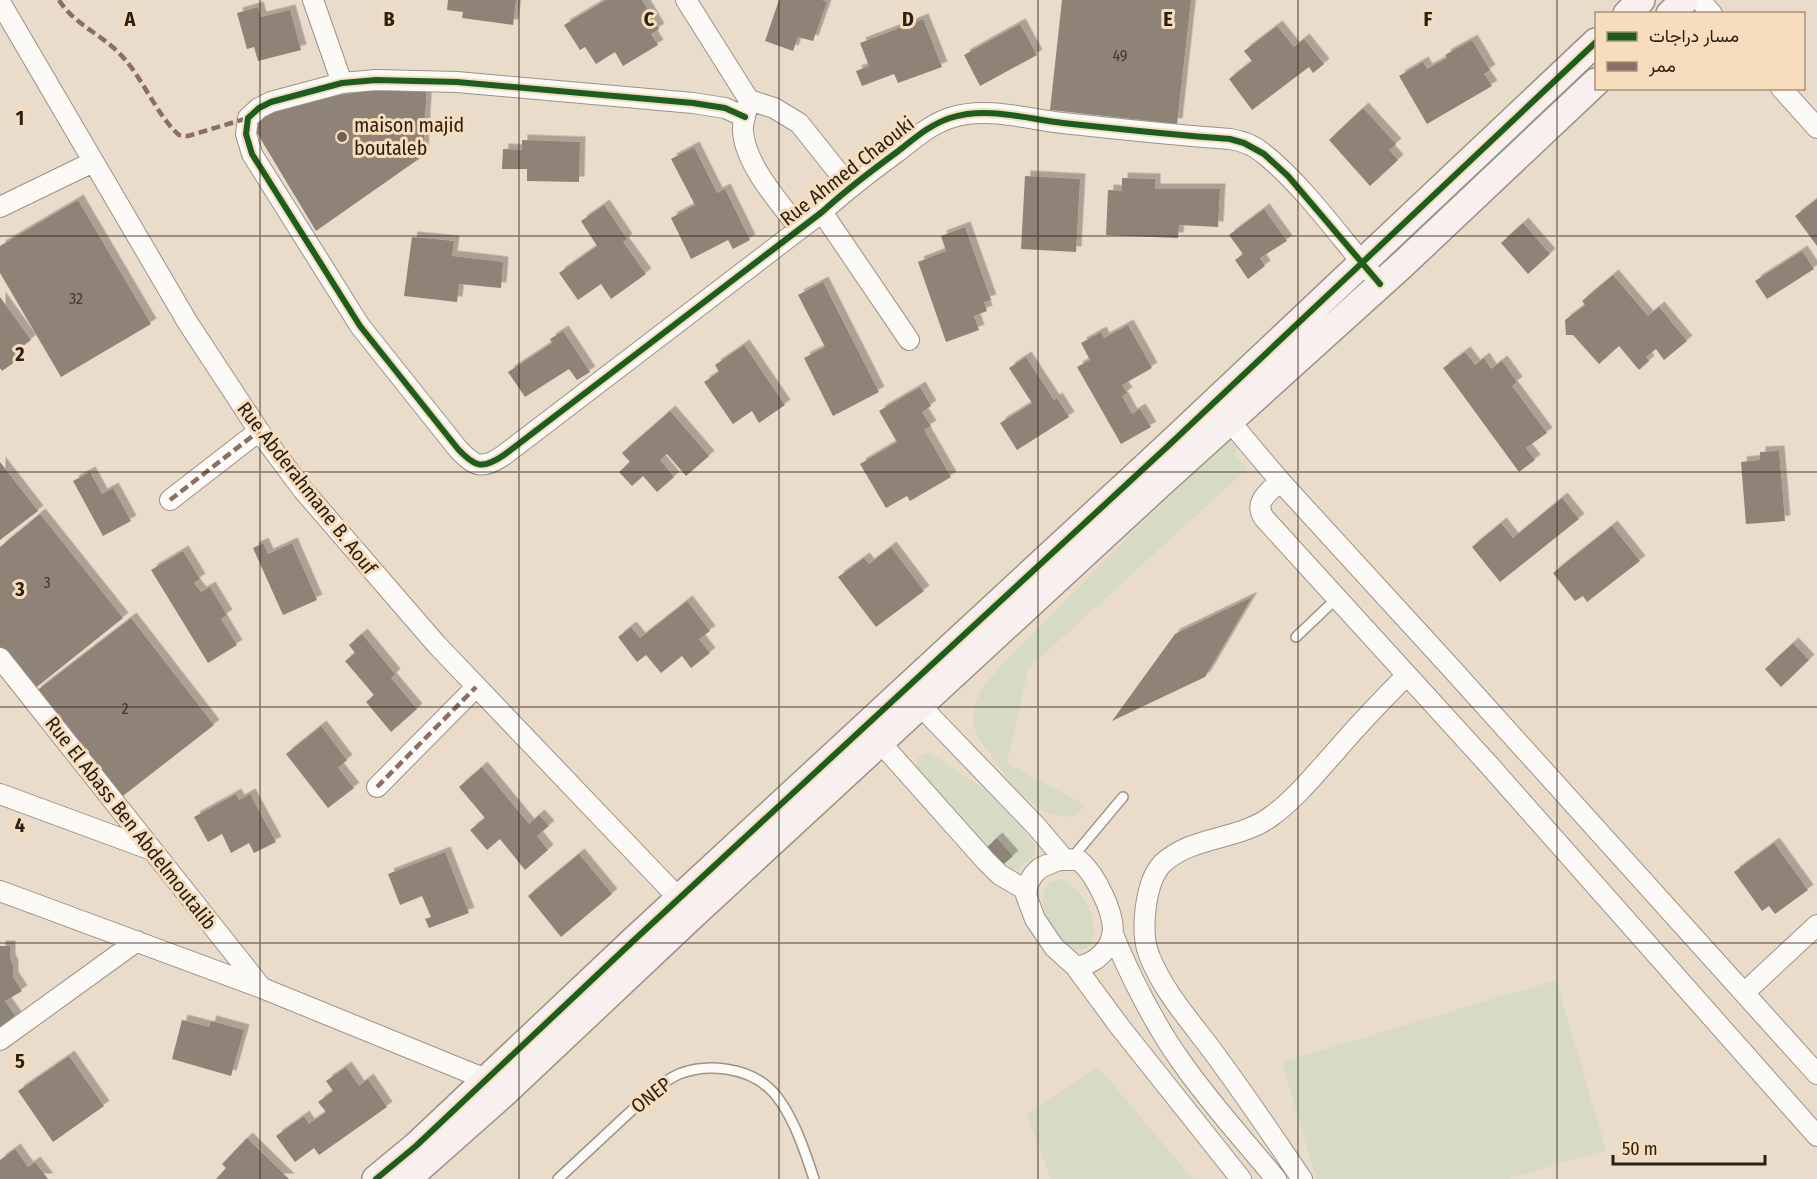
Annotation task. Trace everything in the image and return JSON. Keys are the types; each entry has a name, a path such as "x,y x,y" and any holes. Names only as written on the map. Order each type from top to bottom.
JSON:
{"street":[{"path":"313,0 342,83 376,80 457,82 725,108 774,108 791,116 799,123 850,187"},
{"path":"686,0 747,109 743,132 752,160 764,182 800,229"},
{"path":"1628,12 1641,0"},
{"path":"1672,12 1684,0"},
{"path":"1700,0 1710,12"},
{"name":"Rue Abderahmane B. Aouf","path":"0,2 188,323 259,431 330,523 430,637 687,906"},
{"path":"1222,412 1362,263 1595,43"},
{"name":"Rue Ahmed Chaouki","path":"342,83 271,102 255,111 248,118 246,129 252,154 360,326 458,449 469,460 481,465 494,462 518,445 822,212 850,187 931,127 962,115 999,115 1095,127 1230,139 1254,147 1270,159 1295,184 1380,285"},
{"path":"407,1179 496,1086 687,906 1222,412 1380,285 1595,83"},
{"path":"1783,90 1817,128"},
{"path":"0,207 93,162"},
{"path":"822,212 909,340"},
{"path":"1222,412 1280,482 1817,1074"},
{"path":"170,500 259,431"},
{"path":"1280,482 1260,502 1260,512 1641,935 1817,1136"},
{"name":"Rue El Abass Ben Abdelmoutalib","path":"0,658 262,988"},
{"path":"1302,1179 1221,1062 1178,1006 1156,969 1148,953 1145,935 1150,882 1154,873 1175,854 1186,848 1252,828 1275,814 1407,675"},
{"path":"377,787 476,687"},
{"path":"913,698 1067,859"},
{"path":"873,734 985,860 1000,875 1026,890"},
{"path":"0,794 152,850"},
{"path":"1241,1179 1075,966 1060,954 1039,926 1031,910 1026,890 1033,874 1040,868 1067,859 1077,860 1095,879 1123,958 1165,1037 1181,1061 1276,1179"},
{"path":"0,891 262,988 496,1086"},
{"path":"1744,993 1817,925"},
{"path":"1075,966 1085,965 1101,956 1108,948 1113,933"},
{"path":"0,1040 137,941"},
{"path":"376,1179 496,1086"}],"lane":[{"path":"1296,637 1337,598"},
{"path":"1067,859 1123,797"},
{"name":"ONEP","path":"558,1179 659,1085 678,1074 708,1068 745,1073 756,1078 771,1090 788,1115 814,1179"}],"green space":[{"path":"1230,438 1239,448 1234,453 1247,469 1028,669 1007,763 1085,805 1072,816 1048,813 1024,797 1003,773 978,737 973,717 977,699 1000,667 1140,525"},
{"path":"930,753 991,794 1033,841 1035,846 1033,857 1016,870 1008,870 1003,865 1013,856 997,838 987,847 917,767 917,759"},
{"path":"1061,879 1077,891 1090,910 1094,932 1085,949 1075,949 1065,944 1056,936 1045,914 1043,902 1045,891 1050,882"},
{"path":"1556,980 1606,1150 1508,1179 1316,1179 1282,1062"},
{"path":"1098,1067 1193,1179 1051,1179 1027,1115"}],"building":[{"path":"448,0 516,0 513,25 462,18 463,12 447,10"},
{"path":"606,0 642,0 659,29 651,34 658,45 623,66 615,52 596,64 585,47 580,50 564,25"},
{"path":"779,0 827,2 813,41 798,37 793,51 765,41"},
{"path":"1062,0 1191,0 1177,124 1050,110"},
{"path":"258,7 261,17 290,10 301,50 258,61 254,47 247,49 237,13"},
{"path":"923,19 942,67 898,83 894,74 862,86 856,71 869,66 860,43"},
{"path":"1020,24 1037,55 980,86 964,55"},
{"path":"1277,26 1294,47 1304,39 1324,64 1313,73 1309,67 1252,110 1229,79 1252,61 1244,51"},
{"path":"1472,40 1490,70 1484,74 1492,86 1427,124 1399,76 1423,62 1427,69 1447,58 1445,55"},
{"name":"maison majid boutaleb","path":"427,81 423,156 316,231 248,118 259,108"},
{"path":"1363,108 1396,144 1389,150 1398,160 1370,186 1329,140"},
{"path":"522,140 580,142 579,182 527,181 527,169 502,169 503,149 522,150"},
{"path":"694,147 717,193 725,189 750,240 733,249 728,240 691,259 671,218 695,205 671,159"},
{"path":"1025,176 1080,179 1076,252 1021,249"},
{"path":"1122,178 1155,179 1155,189 1220,189 1218,227 1179,225 1178,238 1106,235 1108,190 1122,191"},
{"path":"1817,199 1817,246 1795,216"},
{"path":"78,200 151,324 61,377 0,273 0,246"},
{"path":"604,205 627,239 623,242 646,274 611,299 601,284 578,300 559,273 597,246 581,221"},
{"path":"1264,209 1287,241 1260,258 1265,266 1248,279 1235,260 1243,254 1229,235"},
{"path":"1523,223 1550,254 1528,274 1501,243"},
{"path":"965,227 991,300 984,302 987,311 974,316 979,330 946,342 918,262 946,251 941,236"},
{"path":"412,237 454,241 452,256 503,262 501,288 459,284 457,302 404,296"},
{"path":"1802,251 1814,269 1767,299 1755,281"},
{"path":"1613,275 1648,316 1659,307 1687,341 1664,360 1656,349 1646,357 1649,361 1639,370 1619,346 1599,364 1573,335 1566,335 1565,320 1585,305 1582,301"},
{"path":"823,282 879,392 833,416 804,358 825,347 798,295"},
{"path":"0,297 31,340 14,353 19,359 2,371 0,368"},
{"path":"1128,325 1152,368 1122,385 1127,393 1122,396 1132,414 1140,409 1151,427 1121,444 1077,367 1090,360 1081,343 1101,332 1104,338"},
{"path":"563,331 590,372 577,380 569,369 525,397 508,372 552,343 550,339"},
{"path":"744,345 785,405 759,423 752,411 733,424 704,382 719,372 715,365"},
{"path":"1465,352 1475,365 1484,358 1491,369 1502,361 1517,382 1512,386 1547,433 1526,448 1535,460 1519,472 1443,368"},
{"path":"1026,357 1054,400 1057,398 1069,417 1017,450 1000,423 1032,403 1009,368"},
{"path":"920,387 931,406 922,412 931,426 924,430 951,477 910,501 907,496 886,508 860,464 897,442 879,411"},
{"path":"670,411 709,456 686,476 667,454 660,460 674,477 657,492 643,476 632,486 619,472 630,462 622,453"},
{"path":"1779,451 1785,521 1746,524 1741,462 1760,460 1760,452"},
{"path":"0,462 38,511 0,540"},
{"path":"90,472 102,494 113,488 131,521 103,536 73,481"},
{"path":"1562,498 1579,519 1500,582 1472,547 1501,523 1513,538"},
{"path":"40,514 123,618 33,690 0,649 0,547"},
{"path":"1612,526 1640,561 1587,602 1583,596 1575,601 1553,573"},
{"path":"263,543 268,554 292,543 317,600 283,615 253,548"},
{"path":"891,547 924,591 876,627 838,577 864,558 869,564"},
{"path":"183,551 200,579 194,583 201,592 210,587 227,615 221,619 237,645 208,663 151,570"},
{"path":"1252,597 1205,677 1112,721 1175,634"},
{"path":"687,601 710,631 699,639 710,653 691,668 682,656 661,673 646,655 637,662 618,637 631,627 640,638"},
{"path":"131,618 214,725 119,799 35,692"},
{"path":"362,634 395,674 391,678 417,709 391,732 366,702 374,695 345,661 355,653 349,645"},
{"path":"1793,643 1809,660 1781,687 1765,669"},
{"path":"321,726 347,760 338,768 354,788 328,808 286,754"},
{"path":"482,767 529,824 539,815 549,826 537,836 548,850 525,870 500,839 487,850 470,830 485,818 459,787"},
{"path":"236,794 239,800 250,794 276,842 254,853 249,843 231,853 222,834 208,842 194,817"},
{"path":"997,838 1013,856 1003,865 987,847"},
{"path":"1774,843 1808,890 1775,914 1769,906 1762,911 1734,872"},
{"path":"445,852 469,913 429,928 425,919 431,917 422,896 400,905 388,874"},
{"path":"579,854 612,894 561,937 528,896"},
{"path":"0,946 10,946 13,977 22,991 5,1001 18,1020 0,1032"},
{"path":"182,1020 209,1027 211,1021 244,1030 231,1076 172,1059"},
{"path":"69,1056 104,1106 53,1142 18,1091"},
{"path":"346,1067 359,1086 368,1079 387,1107 319,1155 314,1148 295,1162 276,1136 304,1116 309,1124 326,1112 318,1102 333,1091 326,1081"},
{"path":"247,1138 289,1179 216,1179 226,1168 222,1164"},
{"path":"15,1149 28,1167 35,1162 48,1179 0,1179 0,1160"}],"marked path":[{"path":"59,0 72,16 111,45 127,61 163,117 179,135 188,136 248,118"},
{"path":"170,500 259,431"},
{"path":"377,787 476,687"}],"cycle path":[{"path":"376,1179 416,1146 631,943 1168,446 1595,43"},
{"path":"745,117 725,108 693,103 457,82 376,80 342,83 271,102 259,108 248,118 246,134 252,154 360,326 458,449 469,460 479,464 490,463 504,455 922,133 935,124 964,115 992,113 1063,123 1230,139 1244,143 1264,154 1288,176 1380,284"}],"place":[{"name":"maison majid boutaleb","path":"342,137"}]}
